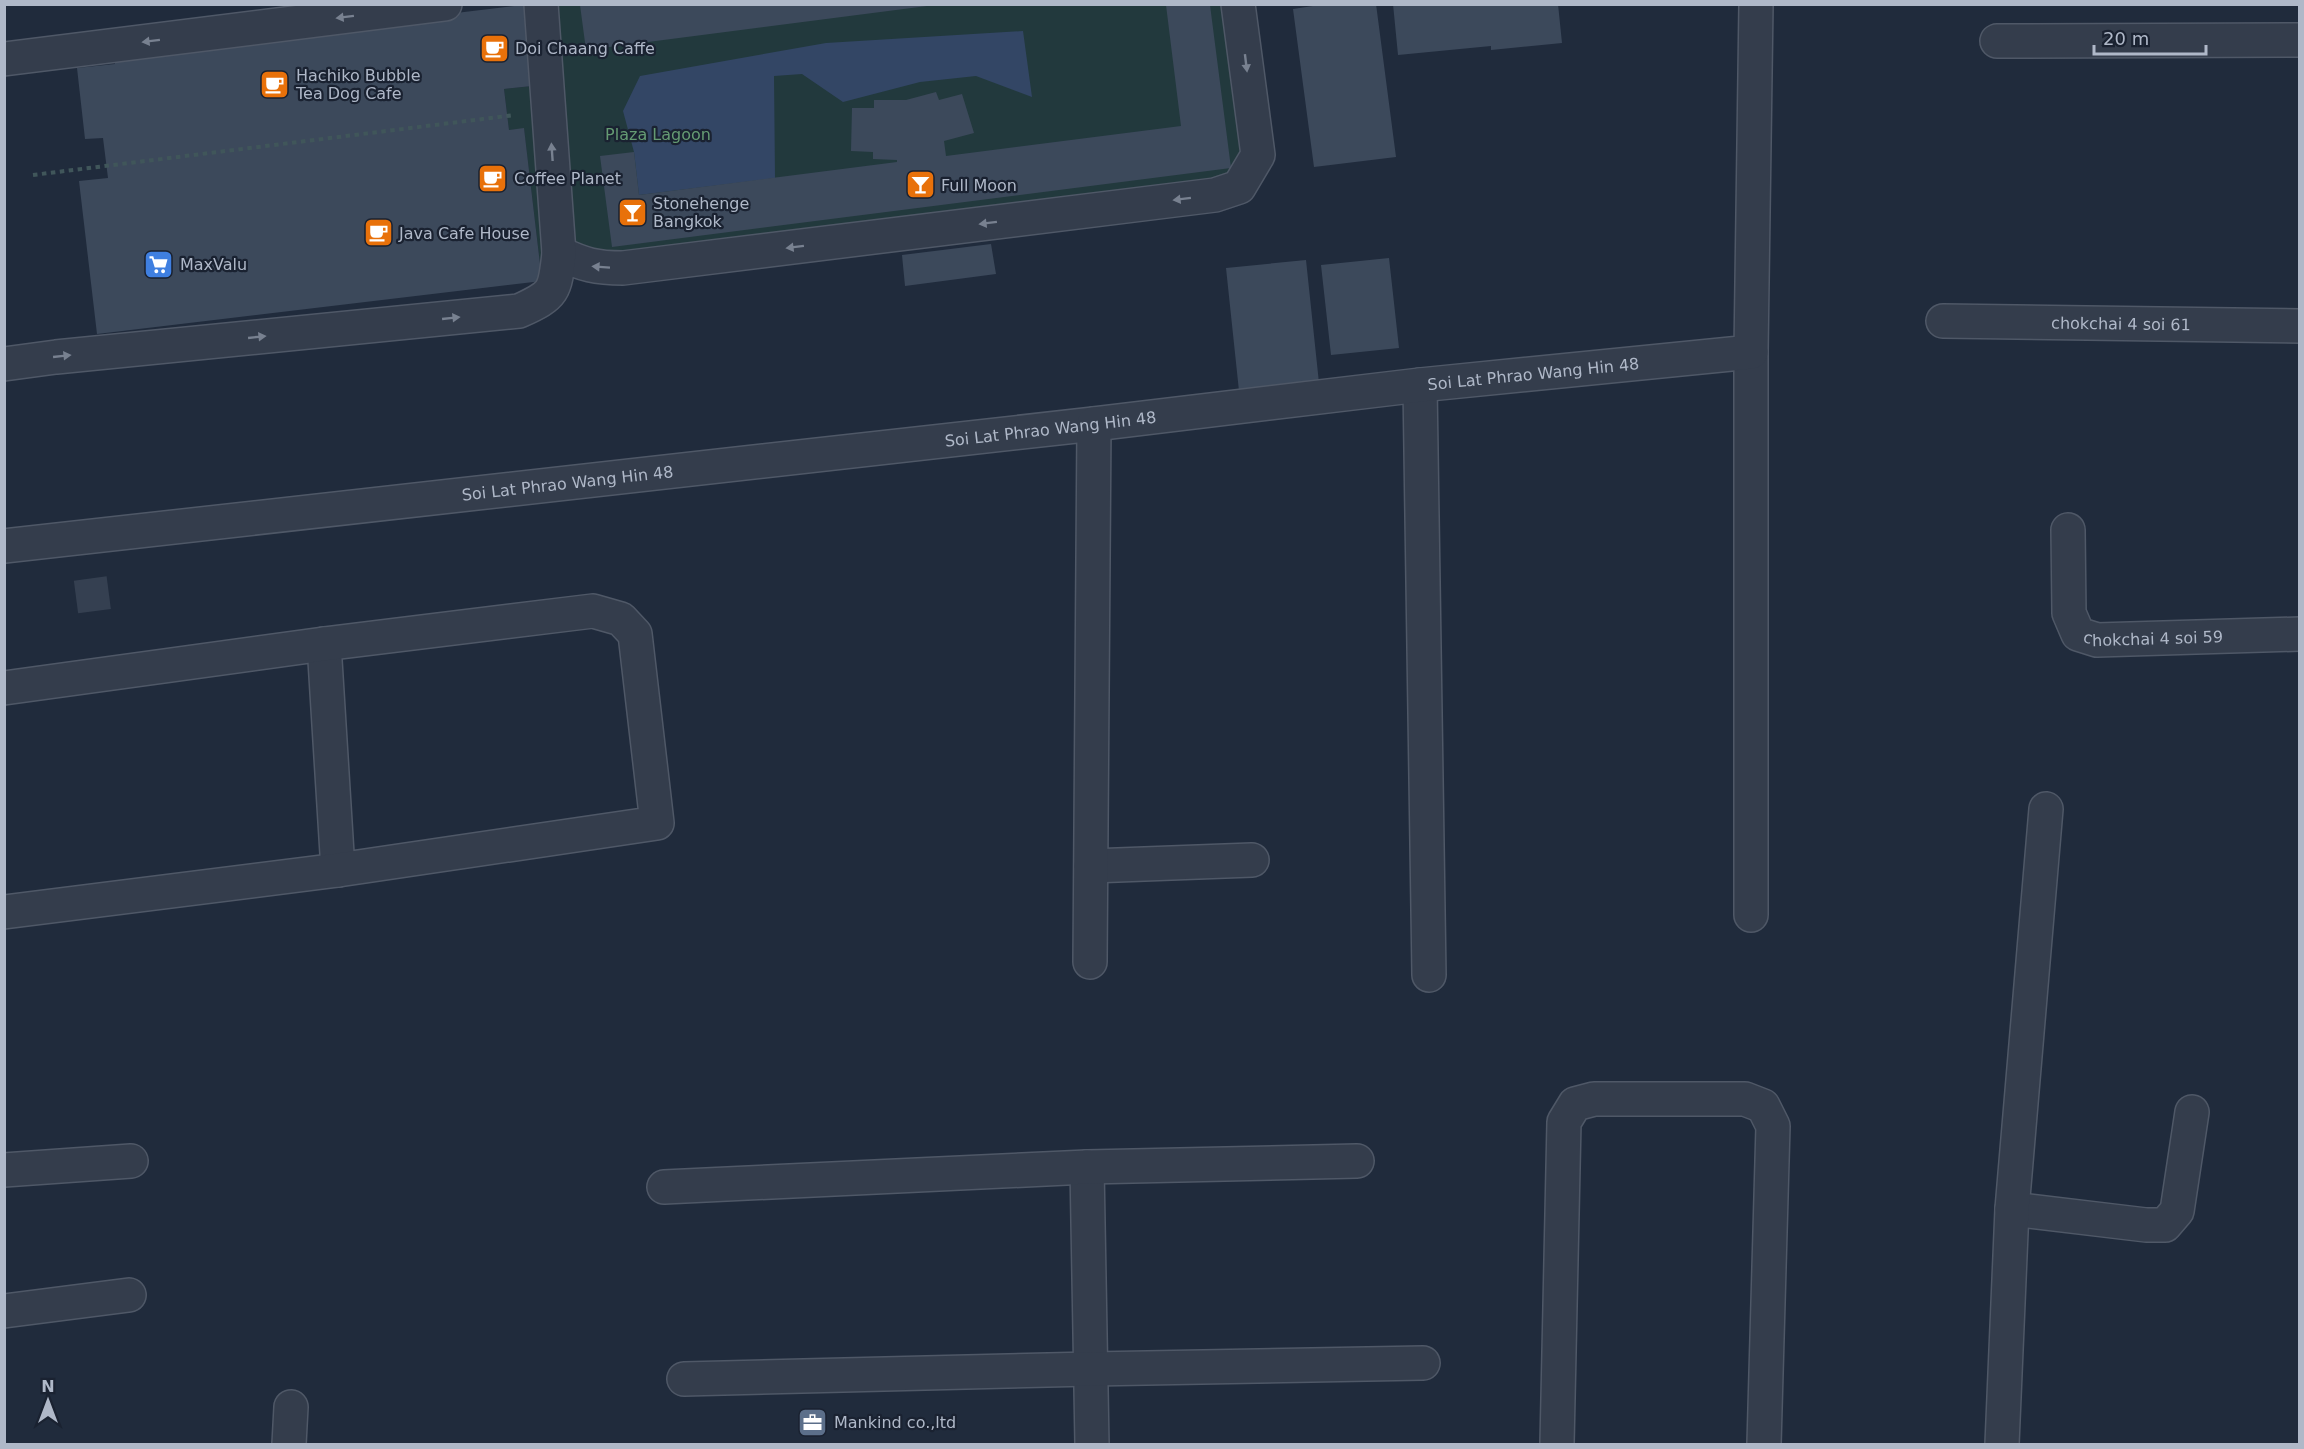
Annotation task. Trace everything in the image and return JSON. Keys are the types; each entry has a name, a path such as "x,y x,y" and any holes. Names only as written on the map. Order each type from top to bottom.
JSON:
{"street":[{"path":"4,59 445,4"},
{"path":"4,364 519,311 542,300 555,285 559,253 541,4"},
{"path":"559,253 585,265 600,268 623,268 1215,195 1239,187 1258,155 1238,4"},
{"path":"1752,915 1752,352 1756,4"},
{"path":"1997,41 2300,40"},
{"name":"chokchai 4 soi 61","path":"1943,321 2300,326"},
{"name":"Soi Lat Phrao Wang Hin 48","path":"4,546 1094,424 1420,385 1752,352"},
{"path":"1420,385 1429,975"},
{"path":"1090,962 1094,424"},
{"name":"chokchai 4 soi 59","path":"2068,530 2069,613 2078,634 2097,640 2300,634"},
{"path":"4,688 324,644 593,611 621,619 635,634 657,822 338,870 4,912"},
{"path":"324,644 338,870"},
{"path":"2002,1444 2012,1209 2046,809"},
{"path":"1090,867 1252,860"},
{"path":"1557,1444 1564,1122 1575,1104 1594,1099 1745,1099 1763,1106 1773,1126 1764,1444"},
{"path":"2012,1209 2146,1225 2165,1225 2177,1211 2192,1112"},
{"path":"4,1170 131,1161"},
{"path":"664,1187 1087,1167 1358,1161"},
{"path":"1087,1167 1092,1444"},
{"path":"4,1311 129,1295"},
{"path":"684,1379 1423,1363"},
{"path":"289,1444 291,1407"}],"path":[{"path":"33,175 549,111"}],"green space":[{"name":"Plaza Lagoon","path":"522,5 1227,5 1248,149 1242,190 542,281 524,129 509,130 504,89 532,86 546,25"}],"water":[{"path":"1023,31 1032,97 976,76 920,82 843,102 802,74 774,76 775,178 639,195 634,152 623,111 640,76 826,43"}],"building":[{"path":"1326,4 1376,4 1396,157 1314,167 1293,9"},
{"path":"1393,4 1558,4 1562,43 1491,50 1491,46 1398,55"},
{"path":"522,5 546,25 532,86 504,89 509,130 524,128 542,281 97,334 79,181 108,178 103,138 85,139 77,68 115,64 114,54"},
{"path":"580,5 927,5 927,6 586,50"},
{"path":"1166,5 1210,5 1231,168 612,247 600,156 634,152 639,195 897,162 897,160 873,159 873,152 851,151 852,108 874,108 874,100 906,100 936,92 939,100 962,94 974,133 944,141 946,156 1181,126"},
{"path":"991,244 996,274 905,286 902,255"},
{"path":"1389,258 1399,348 1331,355 1321,265"},
{"path":"1306,260 1319,383 1239,391 1226,268"}],"tunnel":[{"path":"76,597 122,591"}],"place":[{"name":"Doi Chaang Caffe","path":"494,48"},
{"name":"Hachiko Bubble Tea Dog Cafe","path":"275,84"},
{"name":"Coffee Planet","path":"493,178"},
{"name":"Full Moon","path":"920,185"},
{"name":"Stonehenge Bangkok","path":"632,212"},
{"name":"Java Cafe House","path":"378,233"},
{"name":"MaxValu","path":"159,264"},
{"name":"Mankind co.,ltd","path":"813,1422"}]}
